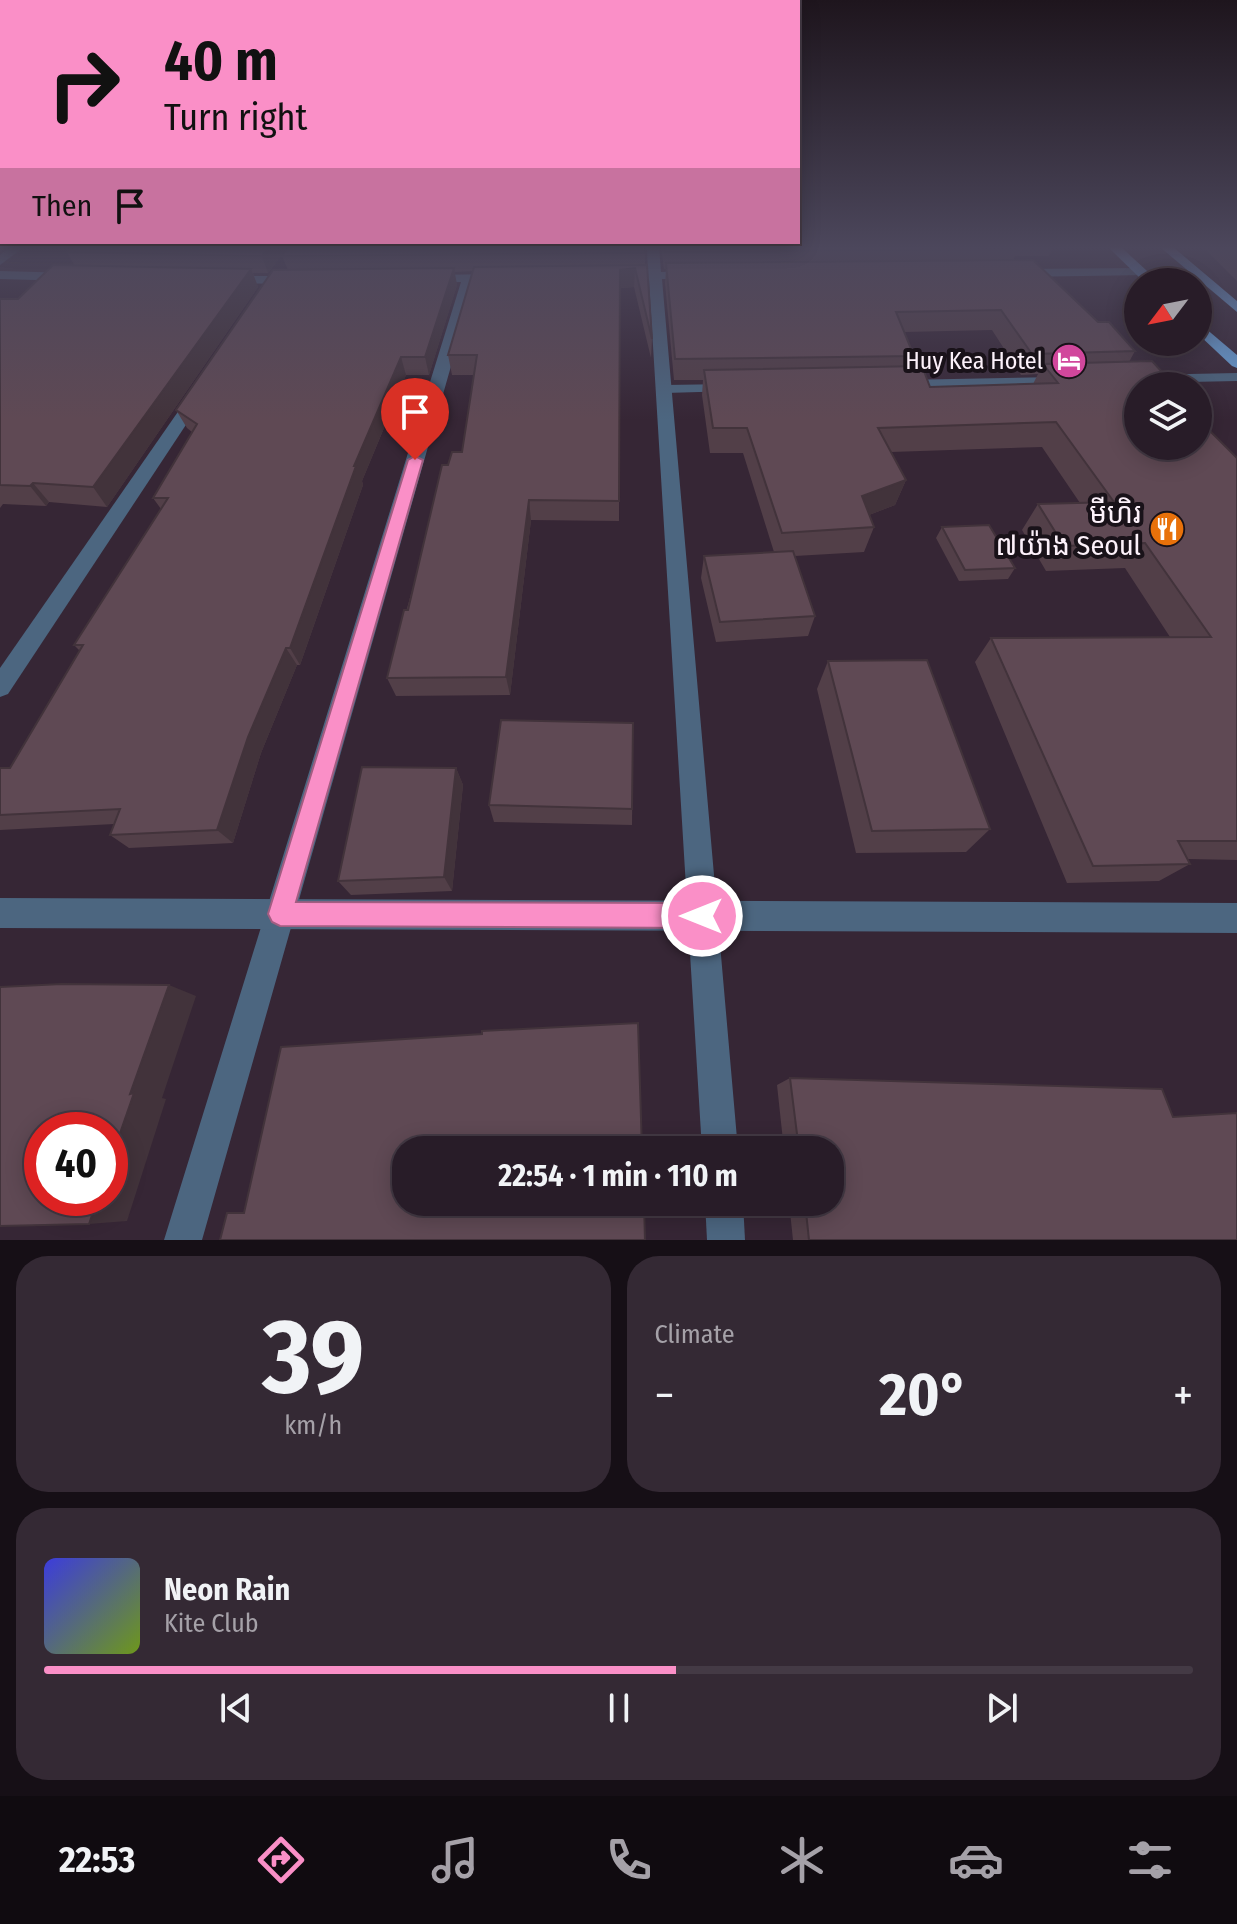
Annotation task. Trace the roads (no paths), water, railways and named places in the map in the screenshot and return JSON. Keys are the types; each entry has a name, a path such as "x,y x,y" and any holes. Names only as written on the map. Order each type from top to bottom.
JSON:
{"highway":[{"path":"1212,339 1237,363"}],"street":[{"path":"183,1240 461,305"},
{"path":"658,305 719,1136"},
{"path":"0,687 204,385"},
{"path":"0,913 1237,918"},
{"path":"725,1216 726,1240"}],"lane":[{"path":"1212,377 1237,377"},
{"path":"887,384 1078,380"},
{"path":"665,389 744,387"}],"place":[{"name":"Huy Kea Hotel","path":"1069,361"},
{"name":"មីហិរ ៧យ៉ាង Seoul","path":"1167,529"}]}
